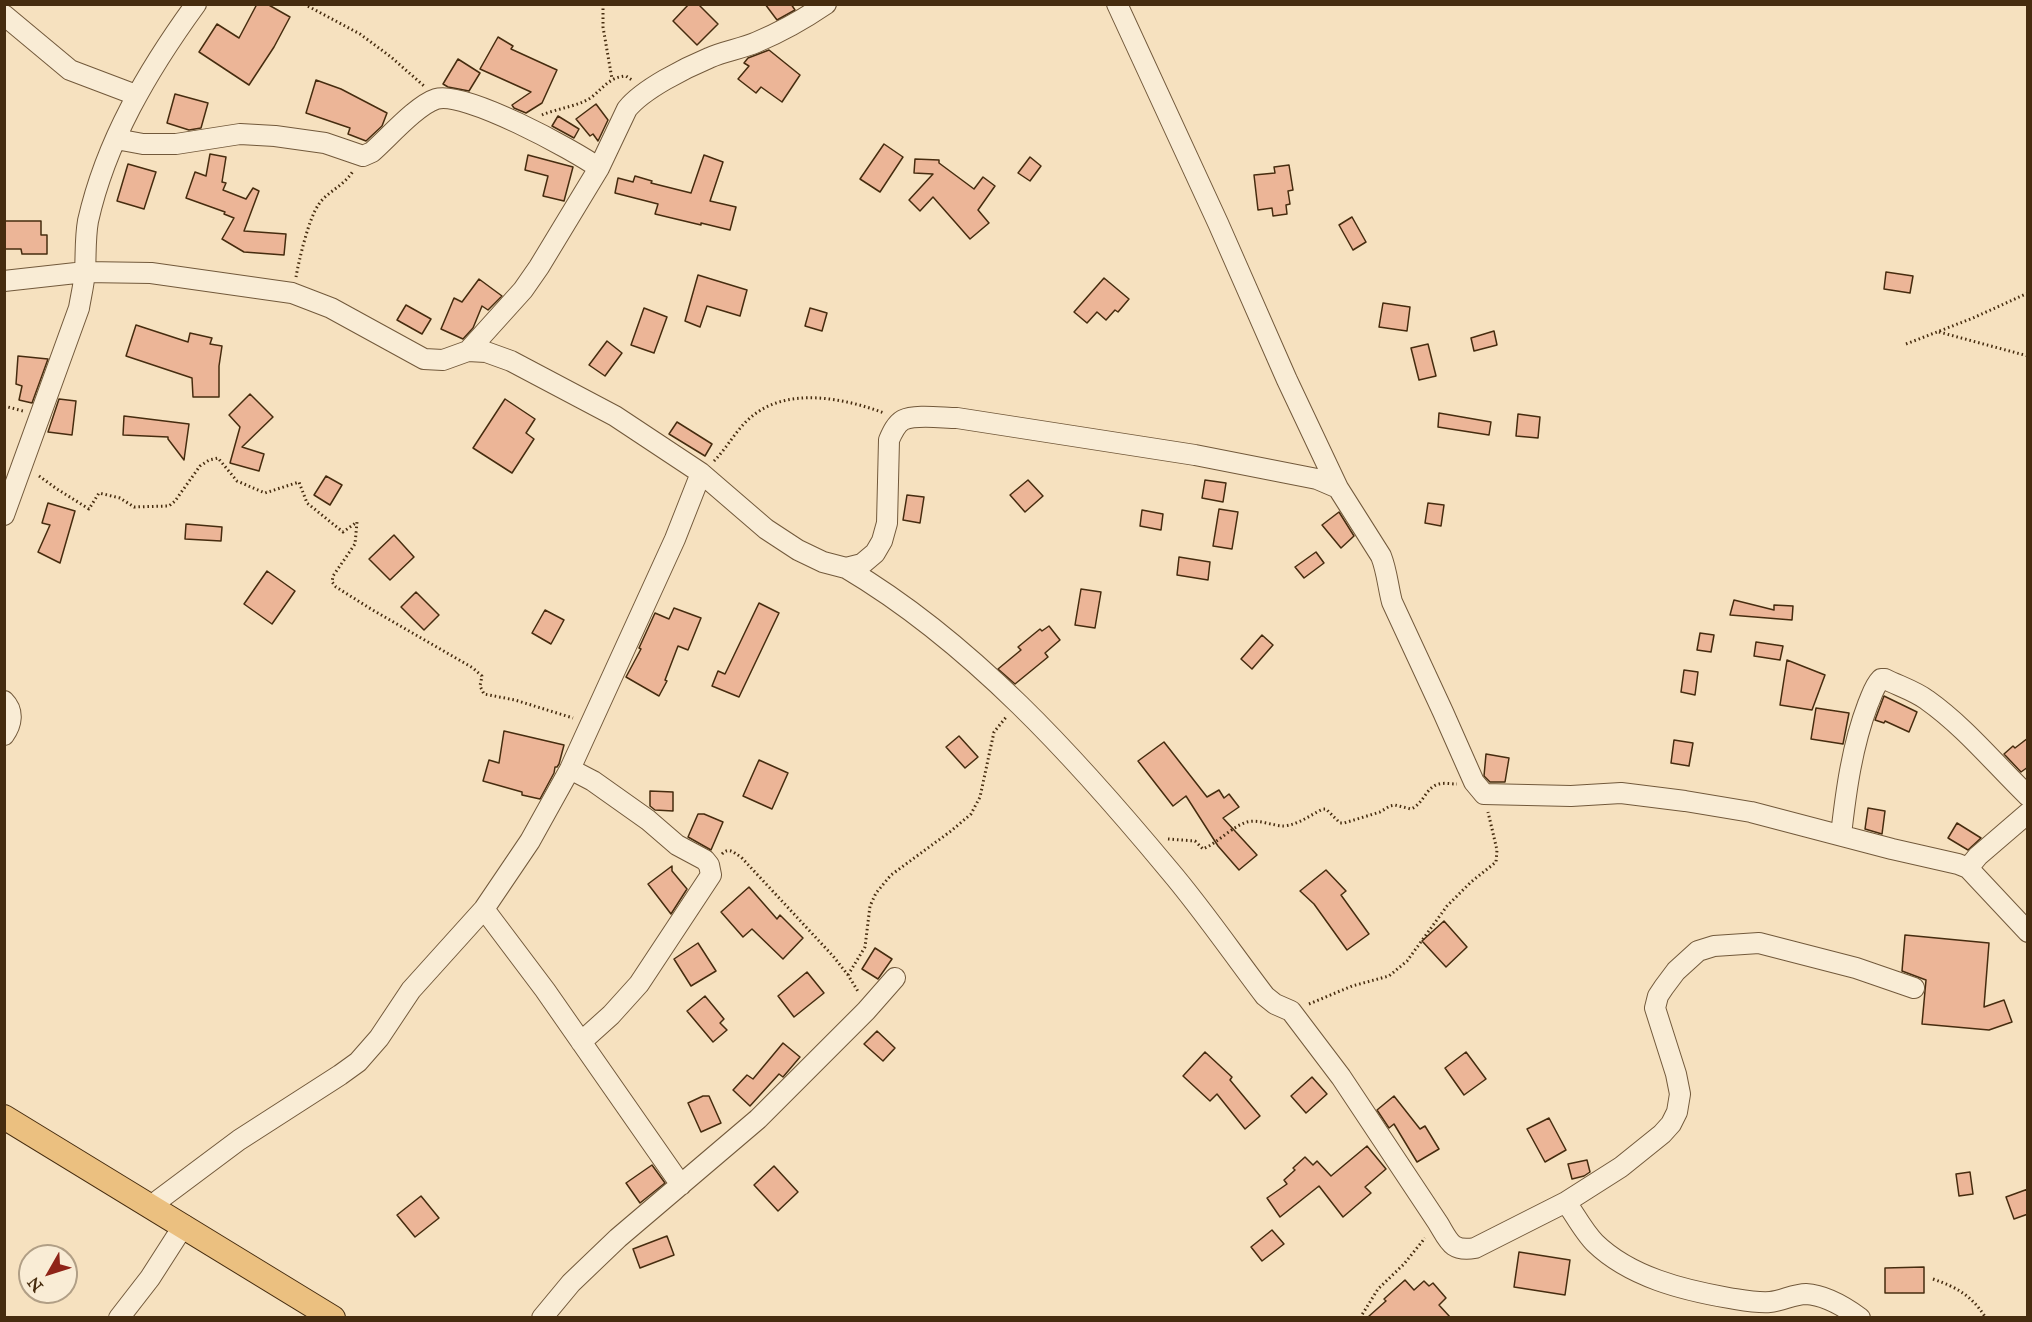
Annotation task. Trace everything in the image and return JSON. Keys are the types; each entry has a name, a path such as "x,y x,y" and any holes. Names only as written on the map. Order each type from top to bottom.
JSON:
{"main road":[{"path":"4,1117 333,1317"}],"street":[{"path":"4,515 79,308 85,272 88,224 95,195 116,139 136,95 161,53 196,4"},
{"path":"468,351 523,290 599,168 627,109 646,90 708,58 756,43 799,22 826,4"},
{"path":"1118,4 1287,381 1338,488 1381,556 1392,602 1479,788 1571,796 1621,793 1751,812 1958,864 1968,868 2028,932"},
{"path":"4,15 70,70 136,95"},
{"path":"116,139 143,144 176,144 240,134 275,136 325,143 363,156 372,152 418,110 438,98 447,98 476,106 518,124 599,168"},
{"path":"4,281 85,272 151,273 292,293 331,308 423,358 443,360 468,351 486,352 511,361 615,416 701,473 766,529 790,545 823,562 846,568 872,584 938,632 1017,703 1069,754 1170,870 1265,996 1275,1004 1291,1011 1341,1077 1451,1244 1456,1248 1463,1250 1475,1248 1566,1202 1622,1167 1671,1124 1677,1112 1680,1094 1655,1008 1658,996 1664,987 1698,951 1714,946 1759,943 1856,968 1914,988"},
{"path":"846,568 862,564 875,553 882,541 887,522 889,440 895,428 903,420 918,417 957,418 1195,455 1317,479 1338,488"},
{"path":"152,1206 239,1140 358,1062 379,1038 411,990 484,909 530,841 570,769 675,539 701,473"},
{"path":"1841,836 1847,783 1862,720 1875,687 1881,679 1924,698 1951,718 2028,796"},
{"path":"4,701 9,706 12,715 8,730 4,735"},
{"path":"570,769 593,781 648,820 677,845 697,855 709,865 711,875 639,984 611,1015 581,1042"},
{"path":"1968,868 1978,856 2028,813"},
{"path":"484,909 681,1185"},
{"path":"542,1317 571,1283 618,1238 758,1119 866,1011 895,978"},
{"path":"1566,1202 1595,1242 1619,1261 1659,1280 1686,1289 1751,1301 1770,1302 1806,1294 1827,1299 1860,1317"},
{"path":"119,1317 150,1278 184,1226"}],"path":[{"path":"304,4 360,34 391,57 438,98"},
{"path":"603,4 603,27 612,79"},
{"path":"518,124 585,101 612,79 626,76 646,90"},
{"path":"292,293 300,255 315,209 350,176 363,156"},
{"path":"1906,344 2028,293"},
{"path":"1939,332 2028,356"},
{"path":"701,473 719,456 748,420 762,408 781,401 834,399 864,406 903,420"},
{"path":"28,449 40,478 89,509 99,493 120,498 134,507 169,506 200,466 209,460 218,458 237,481 265,493 299,482 307,503 343,532 357,522 355,544 333,576 332,582 336,587 474,668 482,676 480,686 484,694 515,700 591,724"},
{"path":"848,975 865,947 870,906 876,892 891,875 971,814 980,797 994,732 1017,703"},
{"path":"1142,839 1195,841 1203,849 1216,843 1237,826 1250,821 1283,826 1305,820 1326,809 1340,823 1344,823 1380,812 1390,806 1415,808 1429,791 1440,783 1479,788 1497,850 1496,862 1471,882 1447,906 1407,962 1389,976 1352,986 1291,1011"},
{"path":"709,865 726,850 731,850 741,857 848,975 866,1011"},
{"path":"1360,1317 1378,1289 1404,1264 1438,1222"},
{"path":"1934,1279 1957,1288 1972,1299 1986,1317"}],"building":[{"path":"257,4 267,4 290,17 249,85 199,52 217,24 239,38"},
{"path":"689,4 698,4 718,24 697,45 673,21"},
{"path":"765,4 791,4 795,10 777,20"},
{"path":"498,37 513,46 511,49 557,70 542,103 526,113 512,105 531,92 480,69"},
{"path":"769,50 800,75 782,102 761,87 756,93 738,79 749,66 744,63 748,58"},
{"path":"458,59 480,73 469,91 443,84"},
{"path":"316,80 341,89 387,113 382,126 366,141 348,134 350,128 306,113"},
{"path":"175,94 208,103 201,128 189,130 167,123"},
{"path":"596,104 608,120 598,141 593,134 590,136 576,119"},
{"path":"558,116 579,129 574,138 552,126"},
{"path":"884,144 903,157 880,192 860,179"},
{"path":"210,154 226,157 222,182 226,183 223,190 246,199 253,188 259,191 244,231 286,234 284,255 244,252 222,239 234,218 224,214 225,212 186,198 195,172 206,176"},
{"path":"528,155 573,167 564,201 543,196 548,176 525,170"},
{"path":"704,155 723,162 710,201 736,207 730,230 655,214 658,204 615,193 618,178 633,182 635,176 652,181 651,183 691,193"},
{"path":"1030,157 1041,166 1030,181 1018,173"},
{"path":"915,159 939,160 939,163 974,189 983,177 995,186 978,210 989,223 970,239 933,197 920,211 909,200 933,174 914,173"},
{"path":"128,164 156,172 144,209 117,201"},
{"path":"1289,165 1293,190 1288,191 1290,204 1286,205 1287,214 1273,216 1272,208 1258,210 1254,175 1275,173 1274,167"},
{"path":"1352,217 1366,242 1353,250 1339,225"},
{"path":"4,221 41,221 41,235 47,235 47,254 22,254 21,249 4,249"},
{"path":"1886,272 1913,276 1910,293 1884,289"},
{"path":"698,275 747,290 740,316 707,306 700,327 685,321"},
{"path":"1104,278 1129,299 1118,312 1115,310 1106,320 1097,312 1087,323 1074,312"},
{"path":"479,279 502,296 488,310 482,306 473,328 463,339 441,329 454,298 462,302"},
{"path":"1383,303 1410,307 1407,331 1379,327"},
{"path":"406,305 431,319 422,334 397,320"},
{"path":"644,308 667,317 654,353 631,345"},
{"path":"810,308 827,313 822,331 805,326"},
{"path":"136,325 188,342 190,333 212,338 210,344 222,346 219,366 219,397 193,397 192,378 126,356"},
{"path":"1494,331 1497,345 1474,351 1471,338"},
{"path":"607,341 622,353 605,376 589,365"},
{"path":"1428,344 1436,376 1419,380 1411,348"},
{"path":"18,356 48,359 32,403 19,400 22,386 16,384"},
{"path":"250,394 273,417 242,447 264,454 259,471 230,463 240,427 229,415"},
{"path":"59,399 76,401 72,435 48,432"},
{"path":"505,399 535,419 526,433 534,439 512,473 473,448"},
{"path":"1439,413 1491,422 1489,435 1438,427"},
{"path":"1518,414 1540,417 1538,438 1516,436"},
{"path":"124,416 189,424 184,460 168,437 123,435"},
{"path":"677,422 712,444 705,456 669,434"},
{"path":"326,476 342,485 330,505 314,495"},
{"path":"1028,480 1043,496 1025,512 1010,495"},
{"path":"1205,480 1226,483 1223,502 1202,498"},
{"path":"907,495 924,497 920,523 903,520"},
{"path":"48,503 75,511 60,563 38,552 50,525 42,523"},
{"path":"1428,503 1444,505 1441,526 1425,523"},
{"path":"1219,509 1238,512 1232,549 1213,546"},
{"path":"1142,510 1163,514 1161,530 1140,526"},
{"path":"1339,512 1354,536 1341,548 1322,525"},
{"path":"186,524 222,527 221,541 185,539"},
{"path":"394,535 414,557 390,580 369,559"},
{"path":"1316,552 1324,563 1304,578 1295,567"},
{"path":"1179,557 1210,562 1208,580 1177,575"},
{"path":"267,571 295,591 272,624 244,604"},
{"path":"1081,589 1101,592 1095,628 1075,625"},
{"path":"416,592 439,615 424,630 401,607"},
{"path":"1734,600 1774,610 1774,605 1793,606 1792,620 1730,615"},
{"path":"759,603 779,613 739,697 712,686 718,671 725,674"},
{"path":"674,608 701,618 688,650 678,646 665,680 667,681 659,696 626,677 641,649 639,648 655,613 669,619"},
{"path":"545,610 564,620 551,644 532,633"},
{"path":"1049,626 1060,640 1045,653 1048,657 1015,684 998,669 1021,650 1018,647 1040,629 1042,631"},
{"path":"1700,633 1714,635 1711,652 1697,650"},
{"path":"1262,635 1273,645 1252,669 1241,659"},
{"path":"1756,642 1783,646 1780,660 1754,656"},
{"path":"1787,660 1825,675 1812,710 1780,705"},
{"path":"1684,670 1698,672 1695,695 1681,692"},
{"path":"1884,696 1917,712 1909,732 1885,721 1884,723 1875,720"},
{"path":"1816,708 1849,713 1843,744 1811,739"},
{"path":"504,731 564,745 559,764 555,767 540,799 483,781 489,760 499,763"},
{"path":"959,736 978,757 965,768 946,747"},
{"path":"2028,738 2028,767 2021,772 2004,754"},
{"path":"1674,740 1693,743 1689,766 1671,763"},
{"path":"1164,742 1207,797 1219,790 1224,798 1229,794 1239,807 1223,818 1257,855 1239,870 1218,846 1186,796 1173,806 1138,761"},
{"path":"1486,754 1509,758 1505,782 1490,782 1484,776"},
{"path":"759,760 788,773 772,809 743,796"},
{"path":"650,791 673,792 673,811 655,810 650,806"},
{"path":"1868,808 1885,811 1882,834 1865,829"},
{"path":"698,814 704,814 723,822 711,850 688,837"},
{"path":"1957,823 1981,838 1968,850 1948,838"},
{"path":"672,866 672,871 687,889 671,914 648,884"},
{"path":"1326,870 1346,891 1341,895 1369,934 1347,950 1314,904 1300,891"},
{"path":"749,887 777,919 780,915 803,938 783,959 752,929 743,937 721,912"},
{"path":"1444,921 1467,947 1446,967 1422,941"},
{"path":"1905,935 1989,943 1984,1007 2004,1000 2012,1022 1989,1030 1922,1024 1926,980 1902,971"},
{"path":"698,943 716,971 691,986 674,959"},
{"path":"875,948 892,959 878,979 862,969"},
{"path":"807,972 824,993 794,1017 778,996"},
{"path":"705,996 724,1019 720,1023 727,1030 713,1042 687,1011"},
{"path":"877,1031 895,1048 883,1061 864,1044"},
{"path":"783,1043 800,1057 783,1077 779,1074 750,1106 733,1090 747,1075 753,1079"},
{"path":"1205,1052 1232,1077 1230,1080 1260,1116 1245,1129 1217,1094 1210,1101 1183,1076"},
{"path":"1466,1052 1486,1079 1464,1095 1445,1068"},
{"path":"1312,1077 1327,1094 1306,1113 1291,1096"},
{"path":"703,1096 709,1096 721,1123 701,1132 688,1103"},
{"path":"1394,1096 1420,1129 1425,1126 1439,1149 1417,1162 1394,1124 1389,1128 1377,1110"},
{"path":"1549,1118 1566,1150 1545,1162 1527,1129"},
{"path":"1367,1146 1386,1169 1365,1187 1371,1193 1343,1217 1319,1186 1280,1217 1267,1198 1287,1184 1284,1180 1305,1157 1313,1165 1317,1161 1331,1176"},
{"path":"1587,1160 1590,1172 1572,1179 1568,1164"},
{"path":"652,1165 665,1183 640,1203 626,1183"},
{"path":"774,1166 798,1192 778,1211 754,1185"},
{"path":"1970,1172 1973,1194 1959,1196 1956,1174"},
{"path":"2028,1189 2028,1214 2014,1219 2006,1197"},
{"path":"421,1196 439,1218 415,1237 397,1215"},
{"path":"1272,1230 1284,1244 1262,1261 1251,1247"},
{"path":"667,1236 674,1255 640,1268 633,1249"},
{"path":"1519,1252 1570,1260 1565,1295 1514,1287"},
{"path":"1924,1267 1924,1293 1885,1293 1885,1268"},
{"path":"1405,1280 1414,1290 1424,1281 1429,1286 1433,1283 1446,1298 1439,1305 1450,1317 1368,1317"}]}
